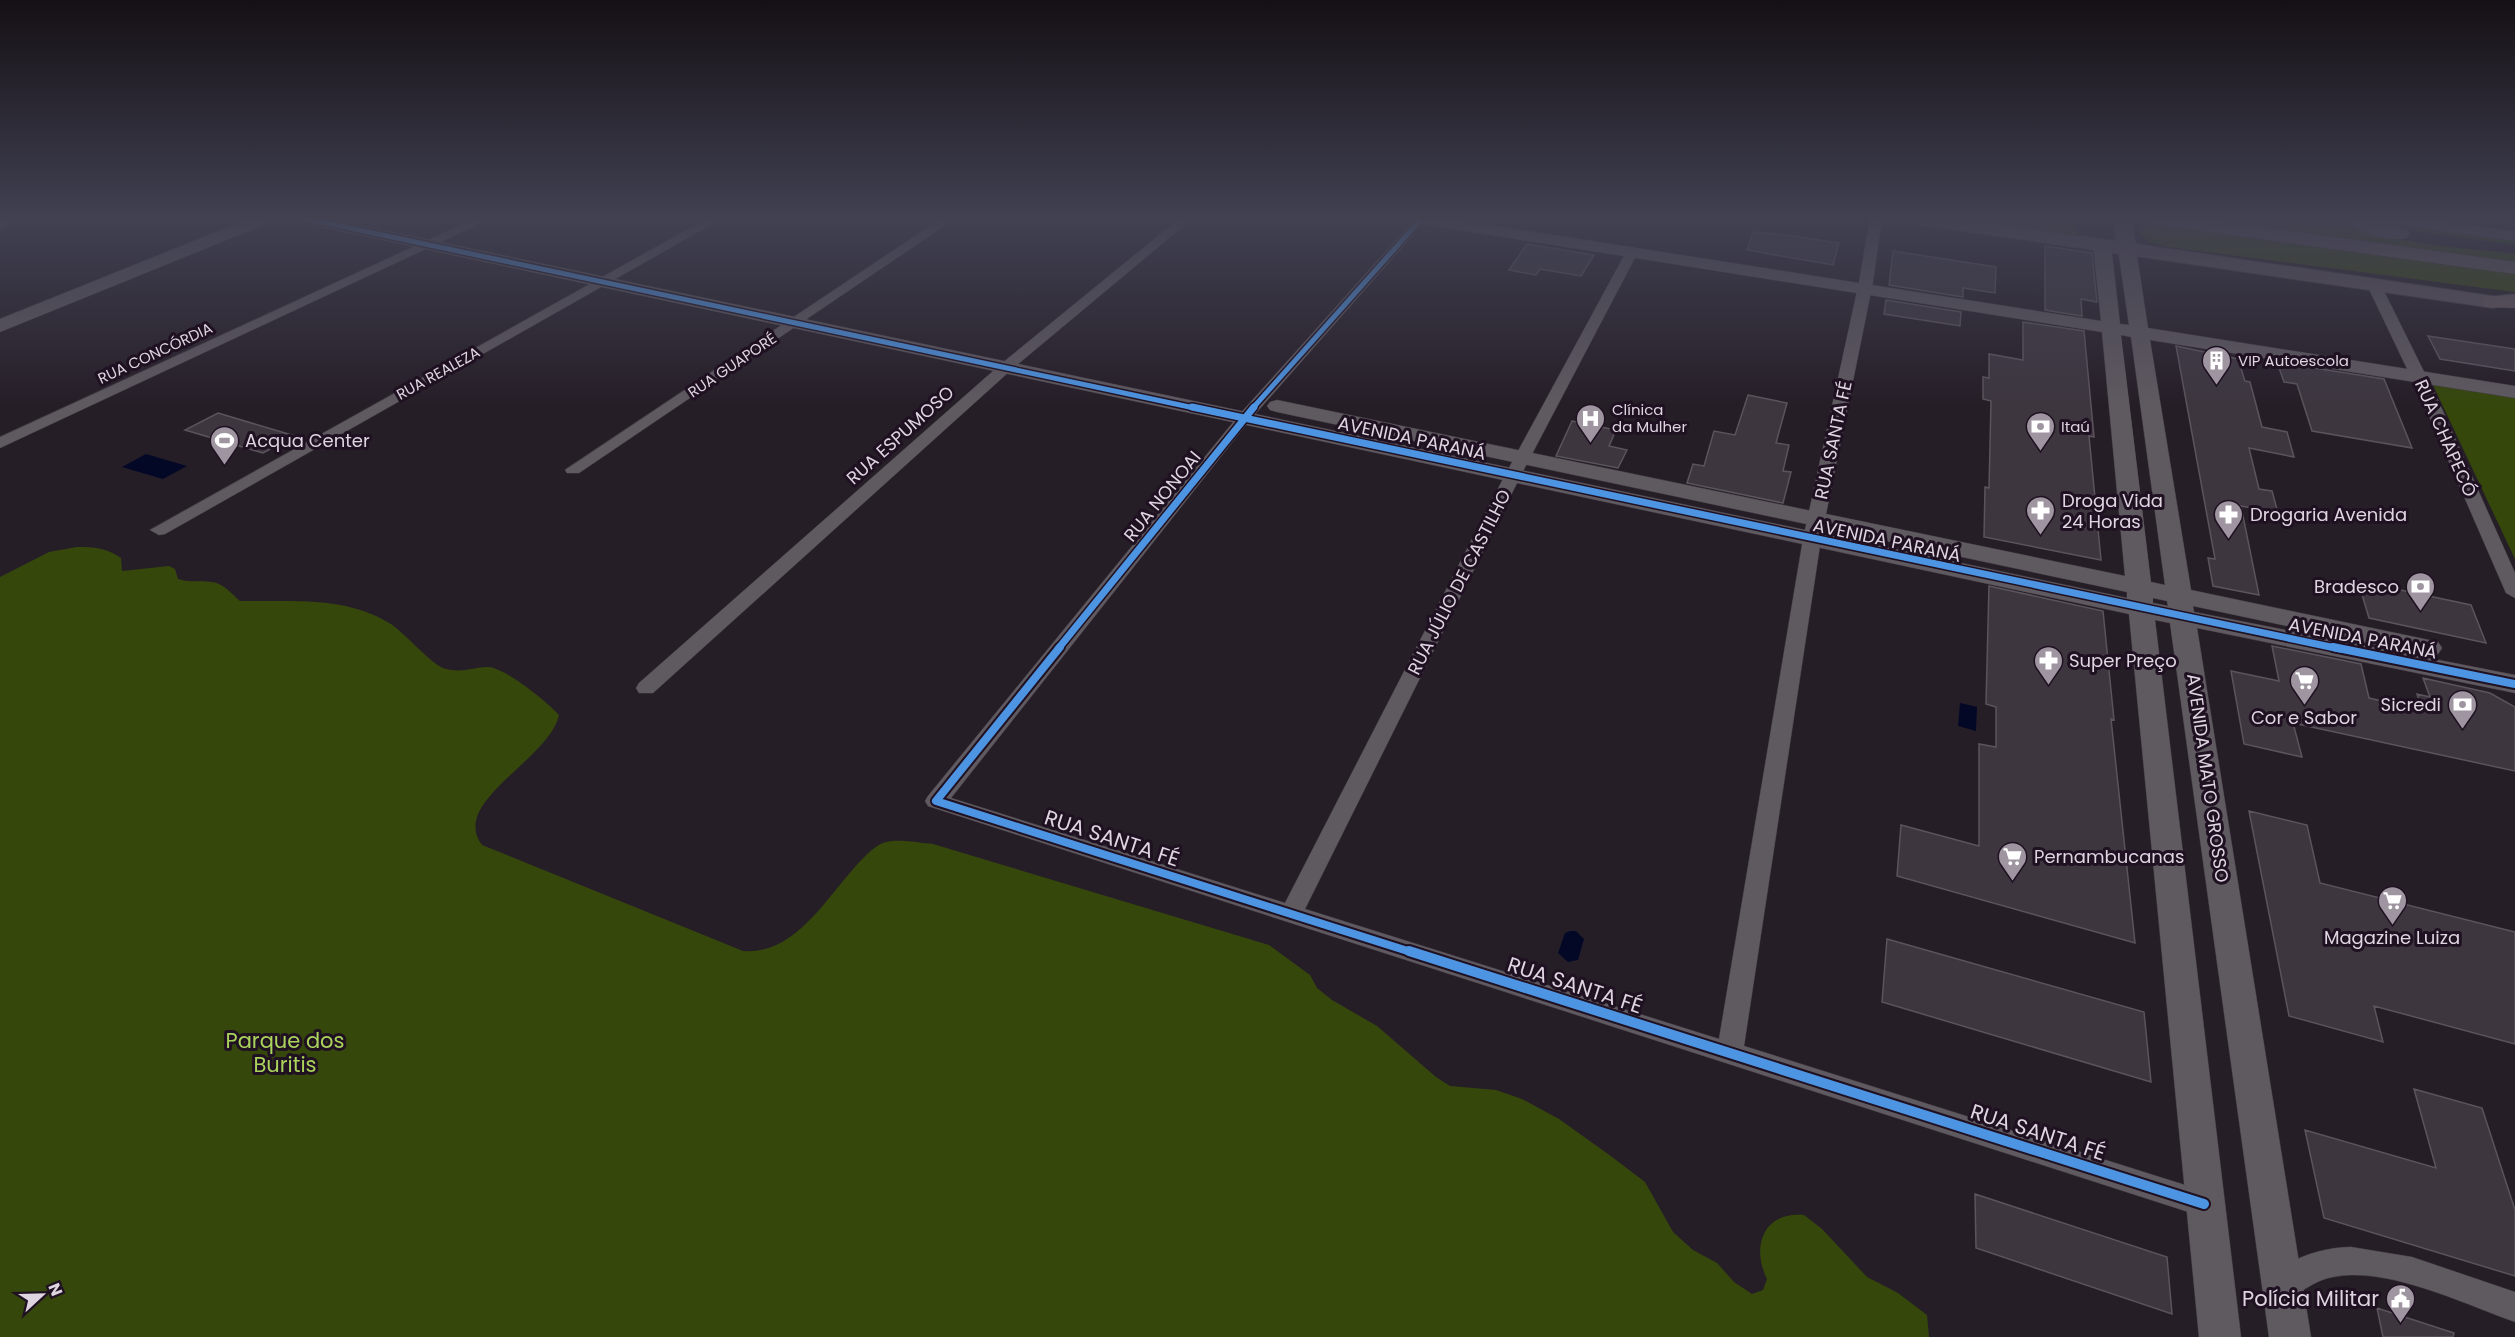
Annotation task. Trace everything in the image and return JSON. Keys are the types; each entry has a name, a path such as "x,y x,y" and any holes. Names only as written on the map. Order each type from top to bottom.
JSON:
{"main road":[{"path":"2342,280 2508,303"}],"street":[{"path":"0,314 83,280"},
{"path":"0,326 112,280"},
{"name":"RUA CONCÓRDIA","path":"0,443 352,280"},
{"name":"AVENIDA PARANÁ","path":"594,280 1244,418 1518,466"},
{"name":"RUA REALEZA","path":"159,530 605,280"},
{"name":"AVENIDA PARANÁ","path":"676,280 1259,402 1518,466 1814,529 2140,597 2515,667"},
{"name":"RUA GUAPORÉ","path":"573,470 858,280"},
{"name":"RUA ESPUMOSO","path":"646,688 1006,367 1112,280"},
{"name":"RUA NONOAI","path":"936,801 1244,418 1365,280"},
{"name":"RUA JÚLIO DE CASTILHO","path":"1291,914 1518,466 1617,280"},
{"path":"1827,280 1865,286"},
{"path":"1832,280 2417,372 2515,383"},
{"name":"RUA SANTA FÉ","path":"1730,1053 1814,529 1866,280"},
{"path":"2105,280 2220,1337"},
{"name":"AVENIDA MATO GROSSO","path":"2132,280 2290,1337"},
{"name":"RUA CHAPECÓ","path":"2374,285 2417,372 2515,593"},
{"path":"2417,372 2515,392"},
{"name":"AVENIDA PARANÁ","path":"2182,605 2515,684"},
{"name":"RUA SANTA FÉ","path":"936,801 2204,1204"},
{"path":"2283,1286 2302,1273 2349,1261 2389,1265 2515,1307"}],"green space":[{"path":"2425,280 2515,280 2515,292"},
{"path":"2432,383 2515,396 2515,559"},
{"name":"Parque dos Buritis","path":"77,547 111,552 121,558 122,571 169,566 175,569 178,579 220,584 240,601 317,602 355,608 391,624 438,666 450,670 488,667 505,673 526,686 559,715 552,731 539,748 489,797 479,813 475,829 482,845 743,951 761,950 793,935 807,923 875,847 895,841 933,844 1269,945 1310,975 1317,988 1332,1000 1377,1026 1436,1077 1450,1086 1496,1090 1522,1099 1559,1119 1608,1154 1645,1182 1673,1232 1693,1250 1717,1263 1734,1282 1752,1294 1763,1290 1767,1279 1760,1255 1764,1234 1770,1225 1779,1219 1790,1215 1804,1215 1822,1229 1867,1277 1898,1293 1927,1315 1929,1337 0,1337 0,577 49,552"}],"water":[{"path":"146,454 187,466 163,479 122,467"},
{"path":"1960,703 1977,707 1976,731 1958,726"},
{"path":"1576,931 1584,939 1578,960 1568,962 1558,953 1565,933"}],"building":[{"path":"1890,280 1995,280 1995,293 1963,288 1963,297 1889,285"},
{"path":"2045,280 2095,280 2097,302 2081,299 2082,316 2045,310"},
{"path":"1886,300 1961,312 1960,326 1884,314"},
{"path":"2023,322 2084,331 2094,437 2089,436 2101,560 1984,537 1985,487 1989,488 1991,401 1983,399 1983,377 1989,378 1989,354 2023,360"},
{"path":"2428,336 2515,349 2515,371 2440,359"},
{"path":"2176,346 2238,359 2245,381 2250,382 2262,427 2287,432 2294,457 2249,448 2259,489 2272,491 2278,513 2241,506 2259,595 2213,586 2208,558 2215,559"},
{"path":"2277,362 2384,379 2412,448 2312,431 2297,384 2284,382"},
{"path":"1748,395 1787,403 1776,443 1789,445 1783,471 1791,472 1783,503 1687,483 1693,464 1704,466 1714,431 1735,435"},
{"name":"Acqua Center","path":"218,413 295,436 263,453 185,430"},
{"name":"Clínica da Mulher","path":"1572,421 1616,430 1609,446 1627,450 1618,468 1556,456"},
{"name":"Bradesco","path":"2358,581 2471,605 2486,643 2369,618"},
{"path":"1989,586 2103,611 2114,720 2111,719 2135,943 1897,876 1901,825 1979,846 1979,744 1996,747 1996,707 1986,704"},
{"path":"2272,646 2361,664 2369,698 2422,710 2417,694 2430,697 2423,678 2490,693 2515,707 2515,771 2293,723 2302,757 2244,744 2231,671 2279,681"},
{"path":"2249,811 2307,825 2320,883 2515,932 2515,1044 2374,1006 2383,1042 2289,1016"},
{"path":"1887,939 2144,1012 2151,1082 1882,1002"},
{"path":"2414,1089 2482,1108 2515,1210 2515,1276 2324,1218 2305,1130 2436,1168"},
{"path":"1975,1194 2167,1257 2172,1314 1976,1248"},
{"name":"Polícia Militar","path":"2377,1308 2454,1333 2453,1337 2383,1337"}],"cycle path":[{"path":"596,280 2122,605 2515,684"},
{"path":"1366,280 1244,418 936,801 2204,1204"}],"place":[{"name":"VIP Autoescola","path":"2217,386"},
{"name":"Clínica da Mulher","path":"1591,444"},
{"name":"Itaú","path":"2040,452"},
{"name":"Acqua Center","path":"224,466"},
{"name":"Droga Vida 24 Horas","path":"2041,536"},
{"name":"Drogaria Avenida","path":"2229,540"},
{"name":"Bradesco","path":"2420,612"},
{"name":"Super Preço","path":"2048,686"},
{"name":"Cor e Sabor","path":"2304,706"},
{"name":"Sicredi","path":"2462,730"},
{"name":"Pernambucanas","path":"2013,882"},
{"name":"Magazine Luiza","path":"2392,926"},
{"name":"Polícia Militar","path":"2400,1324"}]}
